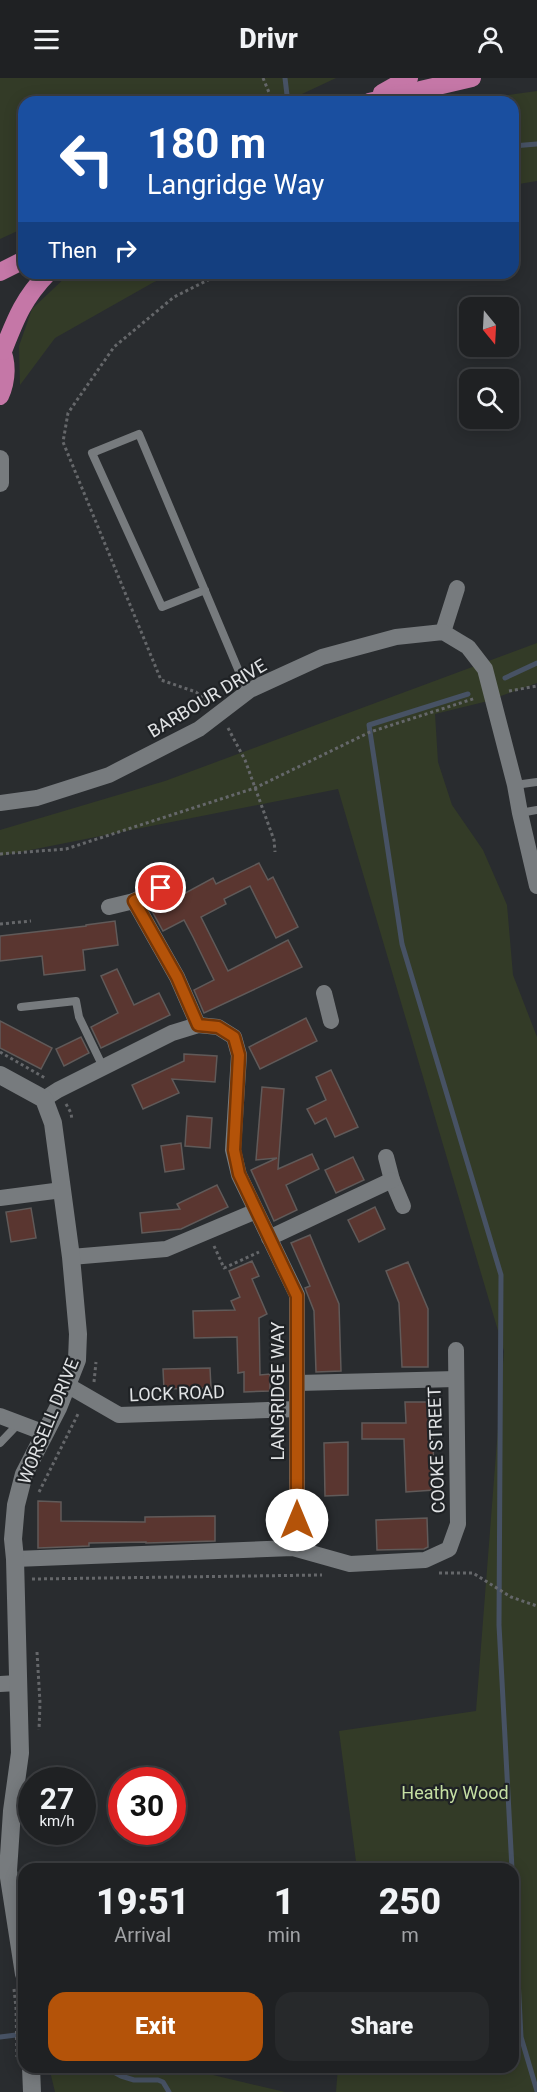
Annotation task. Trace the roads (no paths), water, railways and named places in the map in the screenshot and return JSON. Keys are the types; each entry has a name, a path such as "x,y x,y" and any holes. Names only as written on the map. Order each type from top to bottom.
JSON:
{"highway":[{"path":"377,96 409,78"},
{"path":"392,96 472,78"},
{"path":"0,272 18,263"},
{"path":"0,396 6,365 1,348 18,311 42,279"}],"street":[{"path":"0,459 0,483"},
{"path":"457,588 443,632 468,647 485,669 515,785 537,886"},
{"name":"BARBOUR DRIVE","path":"0,803 37,798 109,775 199,729 250,690 322,657 396,637 443,632"},
{"path":"109,908 134,901 161,888"},
{"path":"0,1075 44,1099 172,1033 198,1025 177,977 134,901"},
{"path":"324,993 331,1021"},
{"name":"LANGRIDGE WAY","path":"198,1025 218,1027 234,1037 239,1055 234,1150 239,1174 297,1296 297,1520 294,1548"},
{"name":"WORSELL DRIVE","path":"18,1935 8,1870 12,1811 20,1753 9,1684 16,1505 24,1474 77,1360 78,1334 71,1257 53,1124 44,1099"},
{"path":"386,1157 392,1180 403,1206"},
{"path":"273,1245 392,1180"},
{"path":"0,1198 62,1190"},
{"path":"71,1257 166,1250 256,1211"},
{"path":"456,1350 456,1378"},
{"name":"COOKE STREET","path":"294,1548 350,1564 425,1560 448,1549 458,1524 456,1378 298,1383"},
{"name":"LOCK ROAD","path":"67,1385 119,1415 297,1409"},
{"path":"0,1416 45,1433"},
{"path":"15,1558 294,1548"},
{"path":"28,2073 32,2092"}],"lane":[{"path":"205,590 162,607 92,453 139,434 205,590 243,681 250,690"},
{"path":"515,785 537,782"},
{"path":"520,813 537,810"},
{"path":"21,1007 76,1001 79,1017 103,1067"},
{"path":"0,1443 20,1422"}],"waterway":[{"path":"285,78 287,95"},
{"path":"519,146 537,144"},
{"path":"505,678 537,663"},
{"path":"468,694 369,725 402,944 501,1275 499,1625 512,1863"},
{"path":"519,1998 521,2037 537,2091"},
{"path":"0,2037 18,2035"},
{"path":"116,2073 134,2080 158,2080 163,2082 169,2092"}],"park label":[{"name":"Heathy Wood","path":"455,1792"}]}
